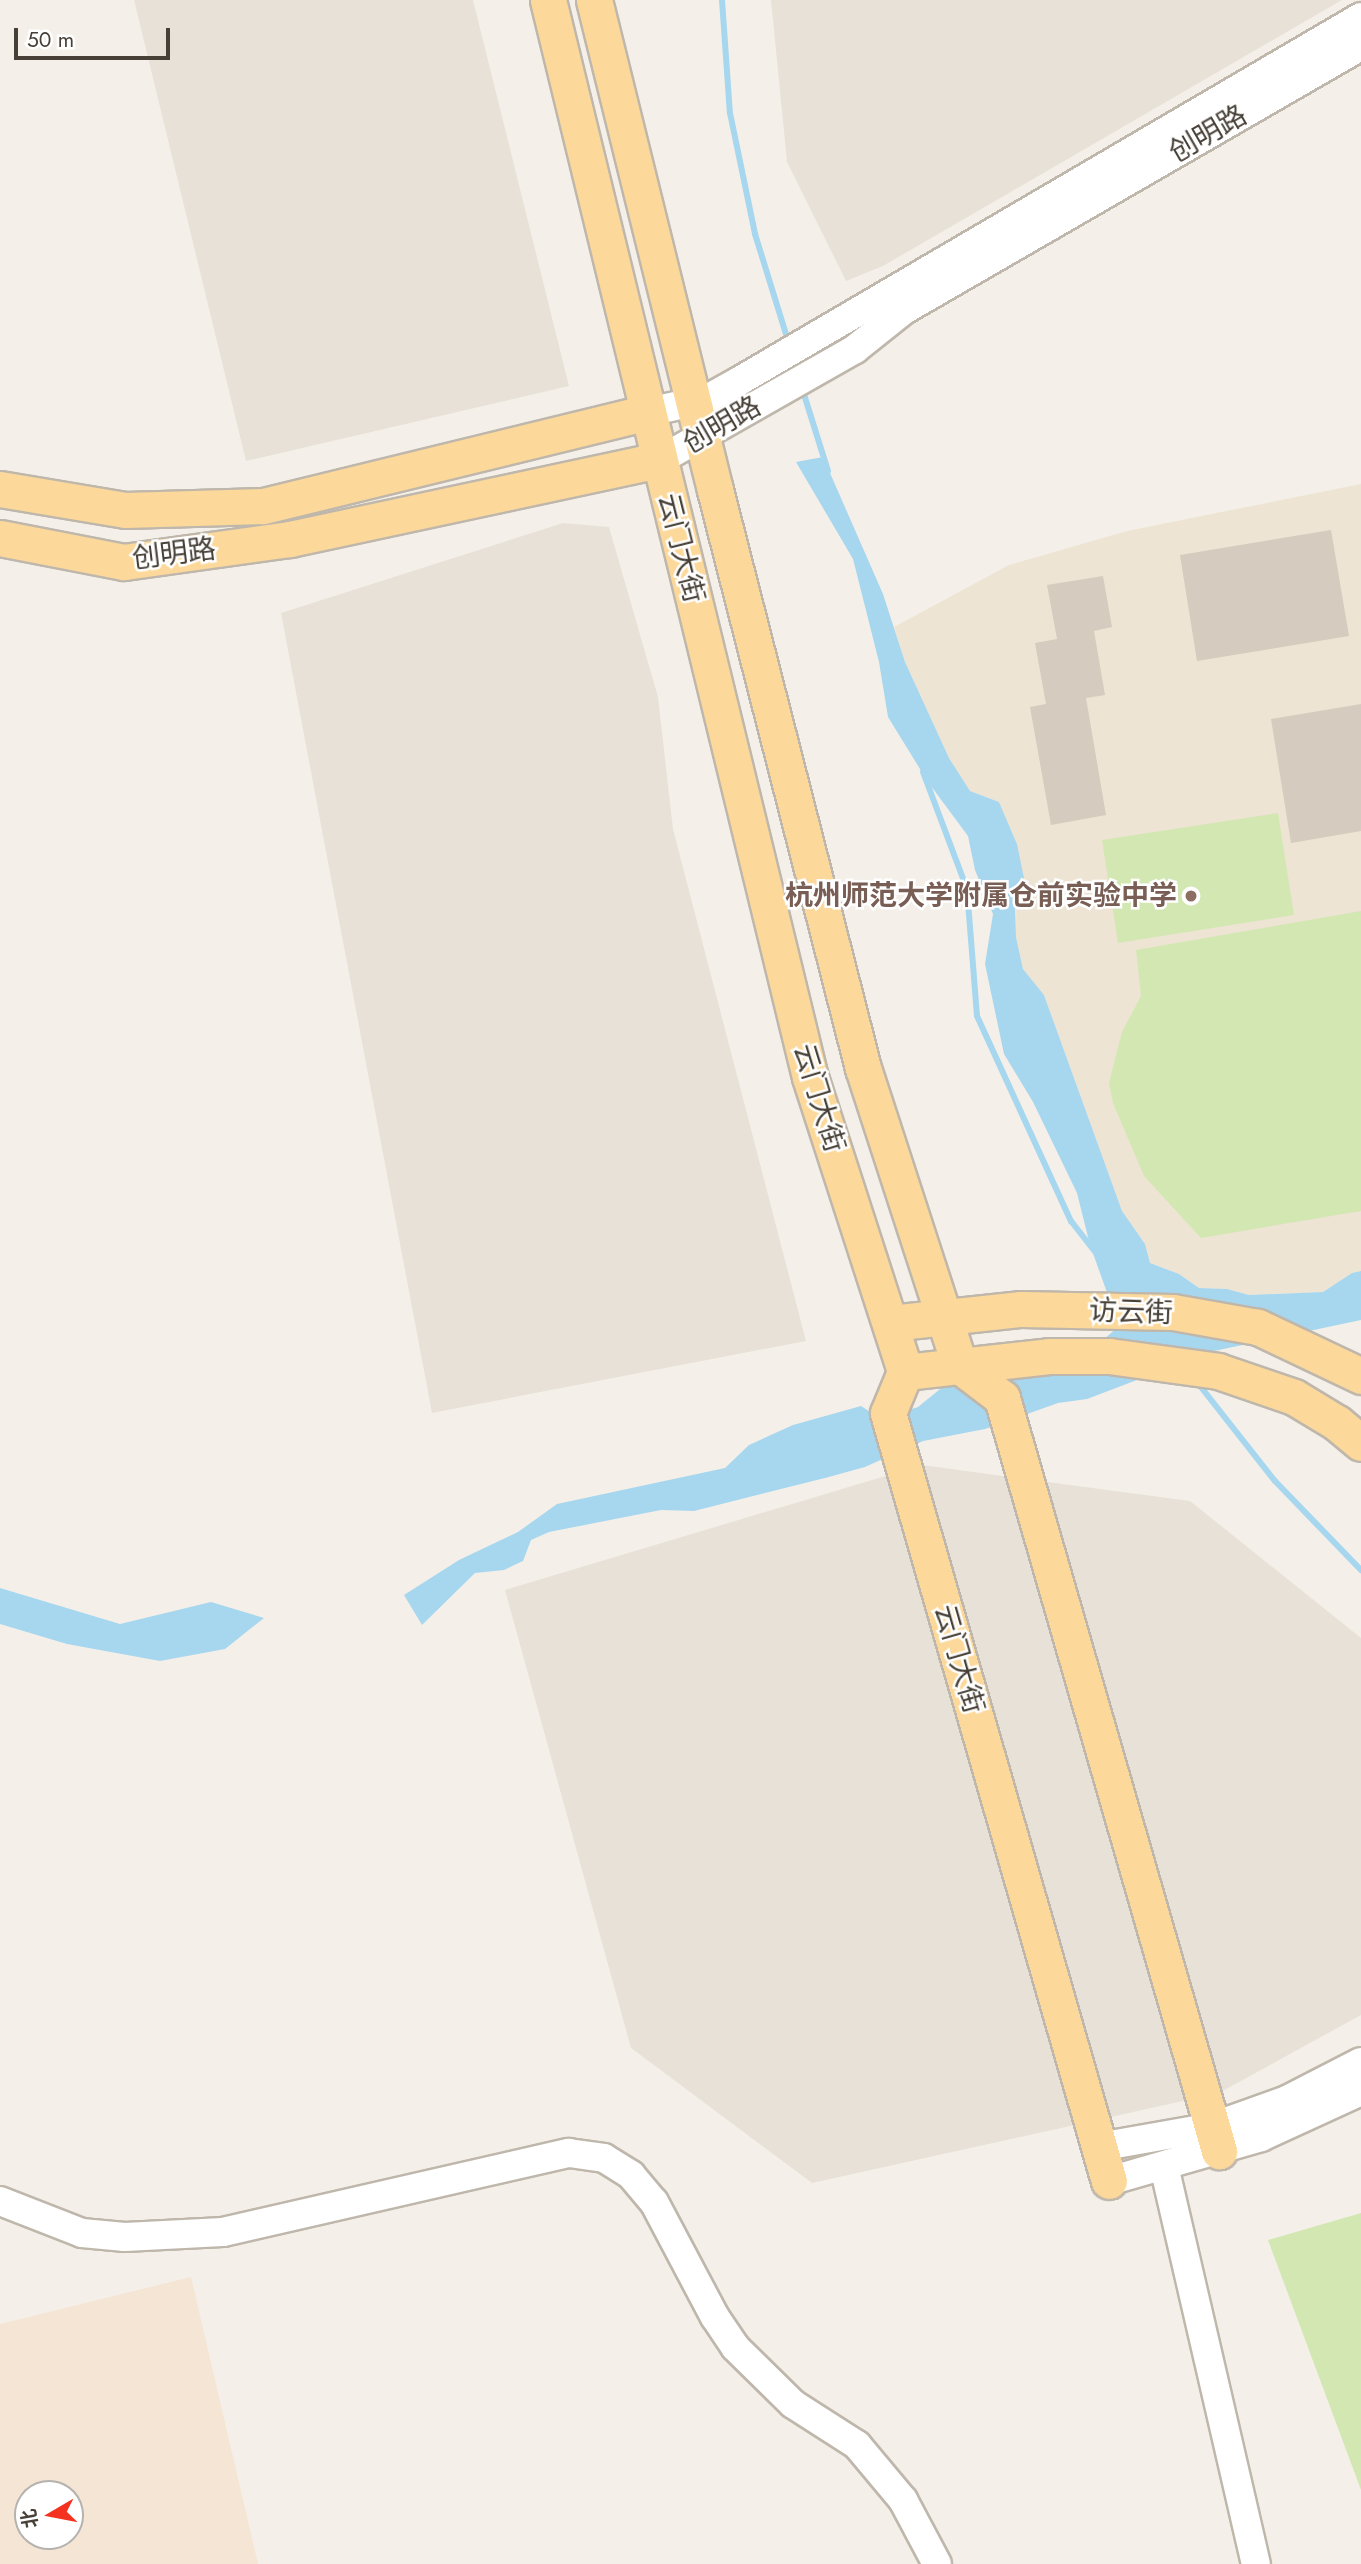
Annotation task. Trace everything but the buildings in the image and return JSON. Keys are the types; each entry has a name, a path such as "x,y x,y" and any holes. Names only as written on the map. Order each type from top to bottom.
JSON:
{"main road":[{"name":"云门大街","path":"548,0 810,1077 905,1372 888,1413 1109,2181"},
{"name":"云门大街","path":"594,0 859,1055 960,1366"},
{"name":"创明路","path":"0,489 125,510 263,506 648,412"},
{"name":"创明路","path":"0,538 124,562 290,539 660,460"},
{"name":"访云街","path":"890,1324 1034,1310 1173,1312 1258,1327 1361,1376"},
{"name":"访云街","path":"905,1372 1049,1356 1109,1356 1218,1371 1294,1397 1337,1423 1361,1443"},
{"path":"960,1366 1002,1398 1216,2139"}],"street":[{"name":"创明路","path":"648,412 707,399 1361,17"},
{"name":"创明路","path":"660,460 843,355 904,310 1361,46"},
{"path":"1109,2181 1164,2166 1361,2062"},
{"path":"1100,2147 1261,2137 1361,2091"},
{"path":"0,2201 82,2233 125,2237 223,2232 569,2153 604,2158 631,2175 654,2202 715,2317 735,2347 793,2404 858,2445 903,2500 937,2564"},
{"path":"1164,2166 1256,2564"}],"shaded area":[{"path":"134,0 473,0 569,386 246,461"},
{"path":"771,0 1342,0 883,266 846,281 787,162"},
{"name":"杭州师范大学附属仓前实验中学","path":"1361,484 1361,1271 1352,1273 1323,1292 1249,1295 1227,1289 1199,1288 1179,1274 1150,1263 1145,1244 1122,1211 1044,995 1023,969 1016,937 1017,844 999,802 970,791 949,758 905,662 894,627 1009,565 1127,531"},
{"path":"563,523 609,527 658,697 673,829 806,1341 432,1413 281,613"},
{"path":"922,1465 1190,1501 1361,1638 1361,2015 1219,2093 812,2183 631,2048 505,1590"},
{"path":"191,2277 258,2564 0,2564 0,2324"}],"green space":[{"path":"1278,813 1294,915 1118,943 1102,840"},
{"path":"1361,911 1361,1211 1201,1238 1144,1176 1113,1103 1109,1083 1122,1032 1141,996 1136,950"},
{"path":"1361,2213 1361,2490 1268,2240"}],"water":[{"path":"823,457 883,594 905,662 949,758 970,791 999,802 1017,844 1026,888 1015,904 1016,937 1023,969 1044,995 1122,1211 1145,1244 1150,1263 1179,1274 1199,1288 1227,1289 1249,1295 1323,1292 1352,1273 1361,1271 1361,1320 1214,1351 1183,1369 1150,1375 1087,1399 1058,1403 985,1429 923,1441 865,1467 825,1478 694,1511 661,1510 549,1532 531,1540 523,1561 504,1570 475,1573 422,1625 404,1595 459,1560 518,1532 557,1504 725,1468 749,1445 793,1425 861,1406 881,1419 918,1407 945,1385 1102,1341 1119,1326 1090,1245 1077,1193 1033,1102 1004,1054 985,964 993,914 975,870 968,836 928,782 888,717 879,662 853,559 796,462"},
{"path":"0,1588 120,1624 211,1602 264,1618 225,1649 160,1661 67,1644 0,1624"}],"waterway":[{"path":"722,0 730,113 755,234 789,344"},
{"path":"802,388 828,471"},
{"path":"923,772 967,889 977,1016 1071,1221 1095,1252"},
{"path":"1197,1382 1275,1481 1361,1570"}],"place":[{"name":"杭州师范大学附属仓前实验中学","path":"1191,896"}]}
